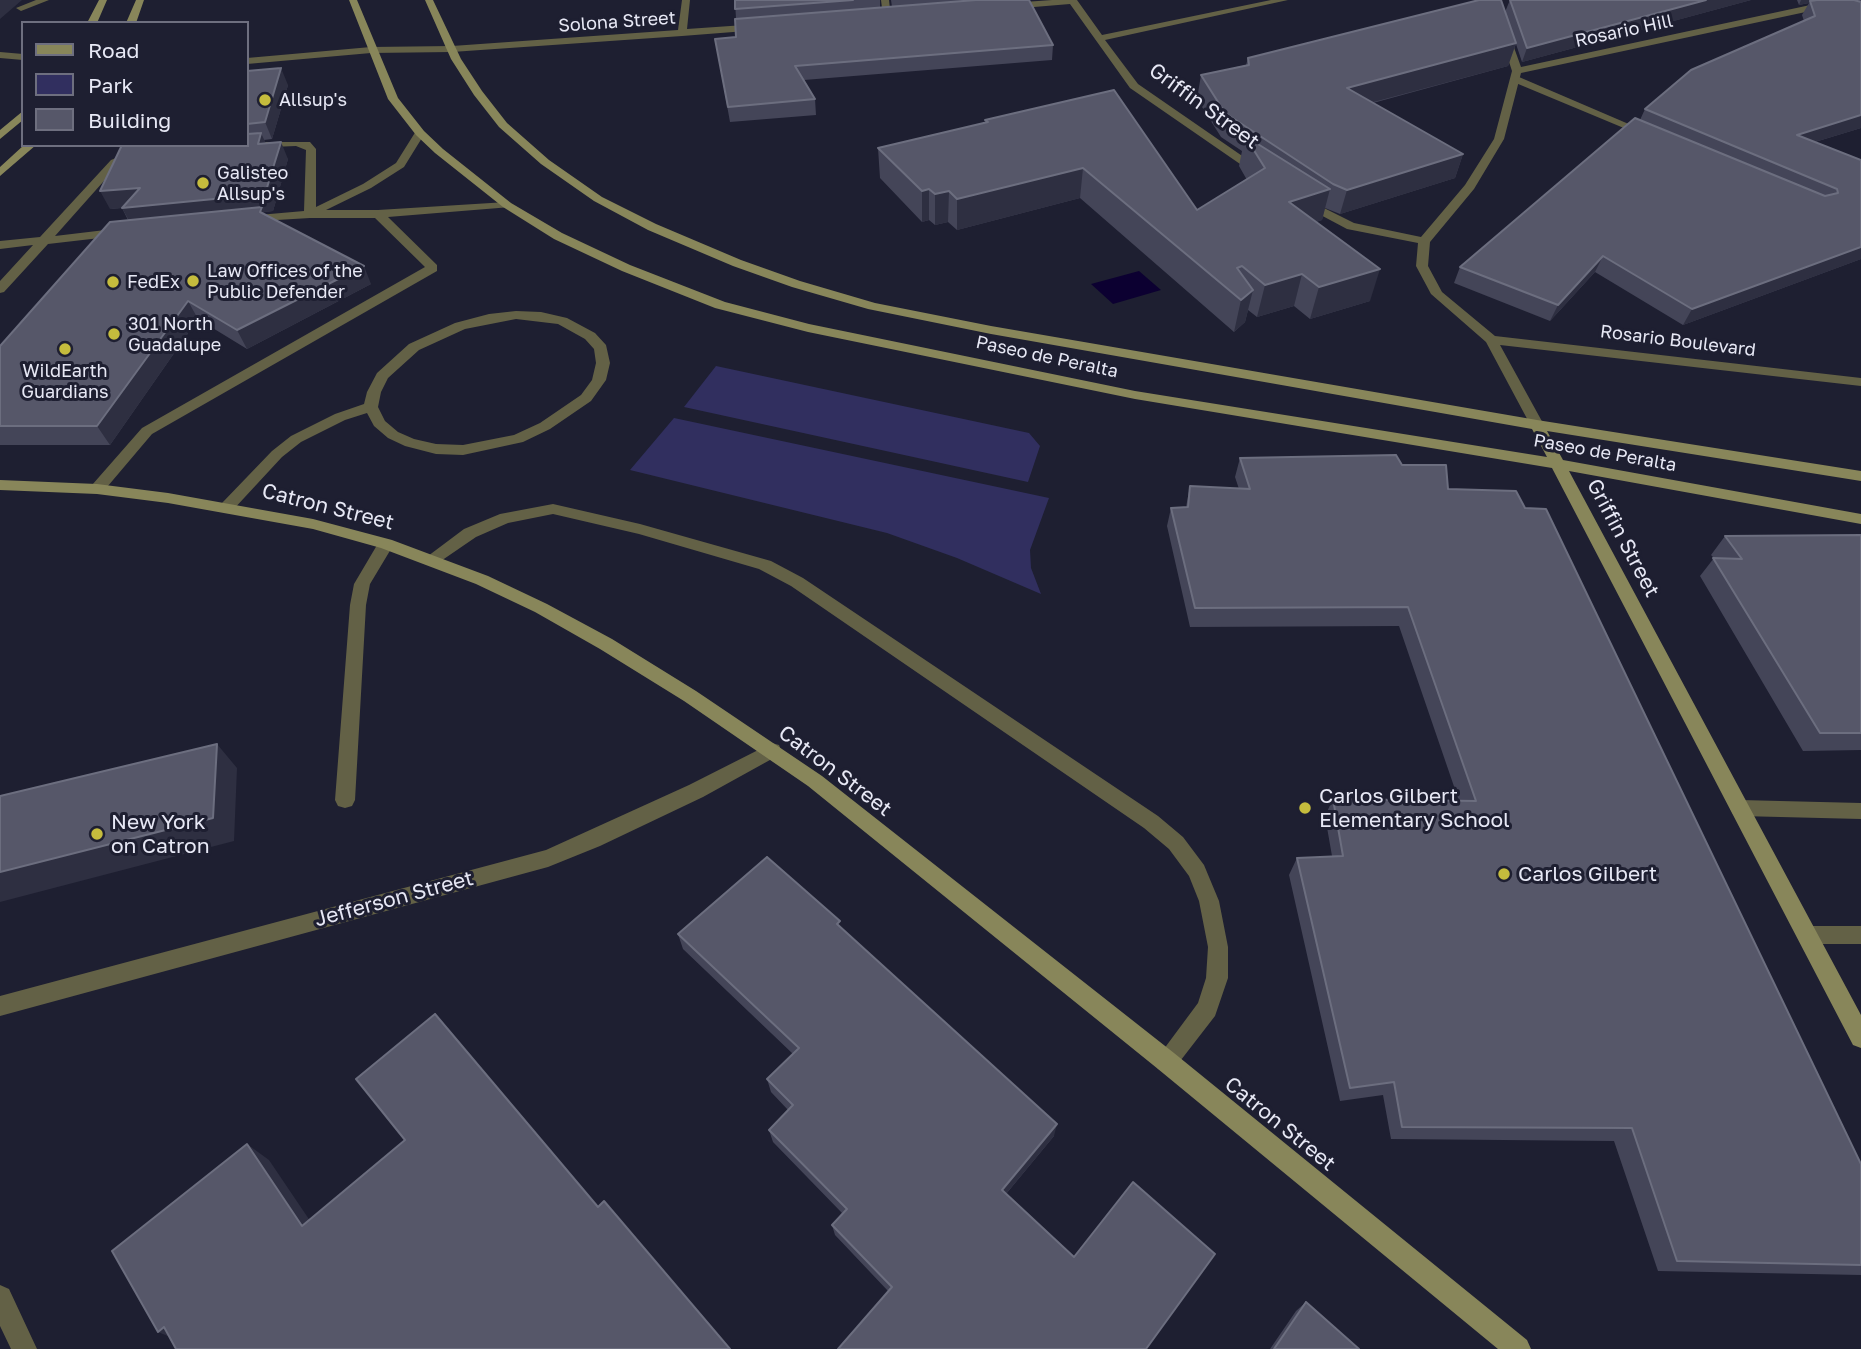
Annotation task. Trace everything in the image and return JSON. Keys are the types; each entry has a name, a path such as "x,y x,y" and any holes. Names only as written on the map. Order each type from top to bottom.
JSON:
{"main road":[{"path":"93,21 103,0"},
{"path":"132,21 140,0"},
{"name":"Paseo de Peralta","path":"353,0 370,50 393,99 439,152 507,205 558,236 626,268 720,305 808,327 1135,395 1558,464 1861,519"},
{"name":"Paseo de Peralta","path":"429,0 452,49 478,93 503,125 545,162 598,199 652,227 737,263 796,284 873,306 991,330 1537,425 1861,476"},
{"path":"0,136 21,116"},
{"path":"0,173 28,147"},
{"name":"Griffin Street","path":"1537,425 1861,1037"},
{"name":"Catron Street","path":"0,485 97,489 227,507 313,524 432,559 518,597 595,638 690,696 815,780 1166,1061 1518,1349"}],"street":[{"path":"20,8 45,0"},
{"path":"682,33 686,0"},
{"path":"885,0 888,16"},
{"path":"994,8 1073,0"},
{"name":"Griffin Street","path":"1073,0 1134,86 1276,184"},
{"path":"1100,38 1283,0"},
{"path":"1298,199 1351,226 1424,241 1470,187 1499,139 1516,75 1493,0"},
{"name":"Rosario Hill","path":"1516,75 1829,4 1861,12"},
{"path":"876,17 902,15"},
{"name":"Solona Street","path":"248,61 370,50 452,49 764,27"},
{"path":"0,55 21,57"},
{"path":"1516,75 1655,137"},
{"path":"310,214 367,186 400,164 420,133"},
{"path":"248,145 296,143 306,144 311,149 310,214"},
{"path":"0,289 115,162 136,154 150,153"},
{"path":"227,222 310,214 379,214 507,205"},
{"path":"97,489 147,431 433,268 379,214"},
{"path":"0,245 131,231"},
{"name":"Griffin Street","path":"1424,241 1422,266 1437,294 1491,340 1537,425"},
{"path":"541,316 562,321 579,328 601,348 603,363 599,380 586,398 545,426 518,439 491,446 463,450 436,449 410,443 393,435 379,423 372,407 374,392 382,376 395,362 434,337 489,318 541,316"},
{"name":"Rosario Boulevard","path":"1491,340 1634,354 1861,382"},
{"path":"227,507 277,454 296,439 340,417 372,407"},
{"path":"432,559 470,533 505,518 553,509 651,532 765,565 797,582 1151,822 1176,843 1198,871 1209,901 1218,947 1217,978 1207,1009 1166,1061"},
{"path":"345,800 358,605 362,584 386,544"},
{"name":"Jefferson Street","path":"0,1006 548,858 675,801 772,750"},
{"path":"1740,808 1861,811"},
{"path":"1807,935 1861,935"},
{"path":"0,1298 24,1349"}],"green space":[{"path":"716,366 1029,433 1040,446 1028,482 684,407"},
{"path":"674,418 1049,498 1030,550 1031,568 1041,594 957,558 887,533 630,470"}],"shaded area":[{"path":"1139,271 1161,290 1113,304 1091,284"}],"building":[{"path":"735,0 853,0 735,9"},
{"path":"976,0 1029,0 1053,45 795,66 815,99 728,107 715,39 736,37 735,19"},
{"path":"1479,0 1501,0 1516,43 1347,88 1463,154 1347,190 1333,184 1225,113 1201,75 1249,65 1248,58"},
{"path":"1510,0 1706,0 1527,48"},
{"path":"1810,1 1861,2 1861,115 1797,135 1861,160 1861,247 1692,309 1603,256 1558,305 1460,267 1635,118 1825,196 1838,193 1837,189 1645,109 1691,70 1815,16"},
{"path":"281,68 265,122 248,124 248,71"},
{"path":"1114,90 1197,210 1265,168 1245,136 1330,189 1289,202 1380,269 1319,287 1302,274 1265,285 1242,266 1237,268 1253,290 1241,300 1083,168 957,199 949,191 935,194 929,189 922,191 878,148"},
{"path":"261,133 258,144 281,142 265,194 122,208 140,188 100,191 121,147 248,147 248,134"},
{"name":"301 North Guadalupe","path":"262,207 260,212 364,266 237,330 188,301 97,426 0,426 0,346 110,222"},
{"name":"Carlos Gilbert","path":"1396,455 1402,465 1446,465 1448,489 1516,491 1525,508 1546,509 1861,1164 1861,1265 1677,1261 1632,1128 1402,1127 1394,1082 1350,1088 1297,858 1343,856 1333,799 1476,801 1408,607 1195,608 1171,508 1188,507 1190,486 1250,489 1240,458"},
{"path":"1861,535 1861,733 1820,733 1713,558 1742,559 1725,536"},
{"path":"217,744 213,818 0,872 0,796"},
{"path":"767,857 840,921 837,924 1057,1124 1002,1190 1074,1257 1133,1182 1215,1254 1146,1349 838,1349 892,1287 832,1225 847,1209 769,1130 793,1105 767,1079 799,1048 678,934"},
{"path":"435,1014 598,1207 604,1201 730,1349 176,1349 164,1327 158,1332 112,1251 247,1144 302,1226 405,1140 356,1079"},
{"path":"1306,1302 1359,1349 1274,1349"}],"place":[{"name":"Allsup's","path":"265,100"},
{"name":"Galisteo Allsup's","path":"203,183"},
{"name":"Law Offices of the Public Defender","path":"193,281"},
{"name":"FedEx","path":"113,282"},
{"name":"301 North Guadalupe","path":"114,334"},
{"name":"WildEarth Guardians","path":"65,349"},
{"name":"Carlos Gilbert Elementary School","path":"1305,808"},
{"name":"New York on Catron","path":"97,834"},
{"name":"Carlos Gilbert","path":"1504,874"}]}
